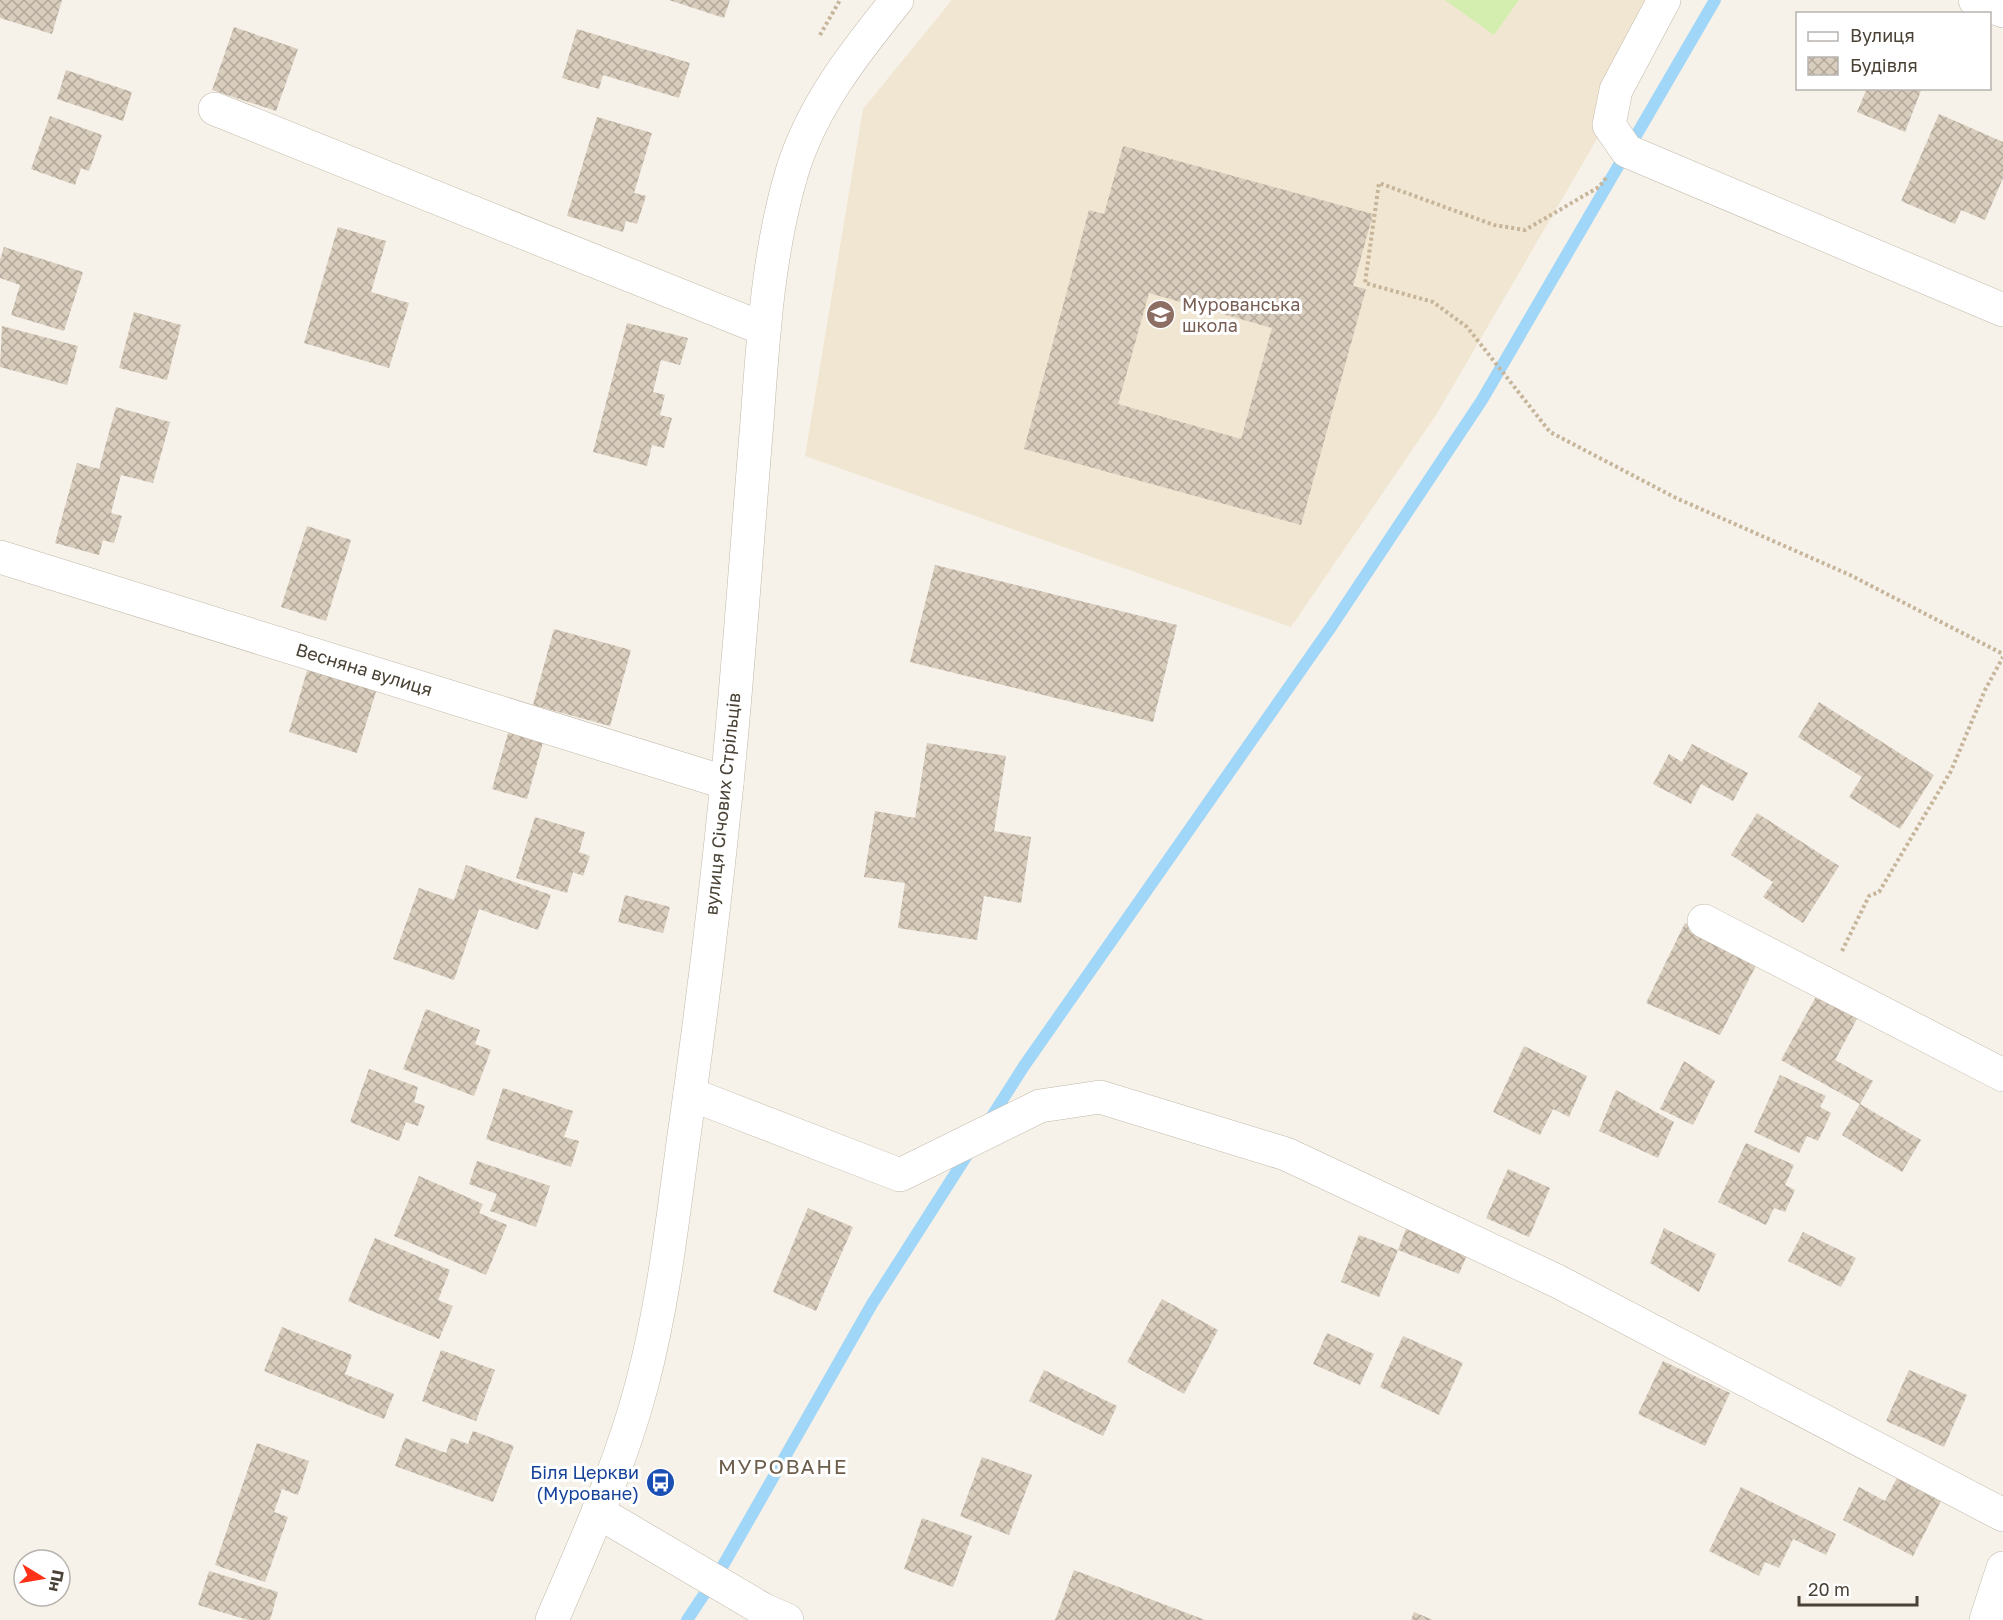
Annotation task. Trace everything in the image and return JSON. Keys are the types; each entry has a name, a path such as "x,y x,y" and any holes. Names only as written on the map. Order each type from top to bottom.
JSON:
{"street":[{"name":"вулиця Січових Стрільців","path":"552,1620 598,1512 641,1389 660,1309 690,1095 727,783 764,329 777,238 792,170 815,115 851,57 897,0"},
{"path":"1664,0 1616,90 1609,125 1640,157 2003,310"},
{"path":"1975,0 2003,11"},
{"path":"215,109 764,329"},
{"name":"Весняна вулиця","path":"0,557 727,783"},
{"path":"1704,921 2003,1075"},
{"path":"690,1095 900,1175 936,1160 1040,1106 1100,1097 1286,1154 1557,1281 2003,1515"},
{"path":"598,1512 776,1615"},
{"path":"1986,1620 2003,1568"}],"path":[{"path":"1640,157 1599,187 1525,230 1494,225 1379,183 1365,283 1432,302 1467,327 1550,432 1676,498 1850,575 2003,655 1985,690 1951,771 1880,892 1869,896 1826,984"}],"shaded area":[{"name":"Мурованська школа","path":"952,0 1678,0 1436,415 1291,627 805,456 863,109"}],"green space":[{"path":"1445,0 1519,0 1494,35"}],"building":[{"path":"0,0 62,0 52,34 0,18"},
{"path":"669,0 730,0 724,18"},
{"path":"234,27 298,49 276,111 212,90"},
{"path":"577,29 690,63 679,98 603,75 599,89 562,78"},
{"path":"66,70 132,92 123,121 57,99"},
{"path":"1866,90 1921,90 1905,132 1857,112"},
{"path":"1939,114 2003,142 2003,178 1985,220 1961,210 1955,224 1901,201"},
{"path":"50,116 102,135 89,171 81,168 75,185 31,169"},
{"path":"597,117 652,133 634,193 646,196 637,224 626,221 623,232 567,216"},
{"path":"1123,146 1373,214 1353,286 1366,289 1301,525 1024,449 1089,210 1104,214","holes":["1149,293 1272,328 1241,439 1118,404"]},
{"path":"338,227 386,241 371,292 409,303 389,368 304,343"},
{"path":"4,247 83,272 64,331 11,315 20,285 0,278 0,260"},
{"path":"134,312 181,325 167,380 119,368"},
{"path":"627,323 688,338 680,365 661,360 653,392 665,395 660,415 672,418 664,448 652,445 647,466 593,452"},
{"path":"2,326 78,346 67,385 0,367"},
{"path":"116,407 170,422 153,483 121,475 111,513 122,516 114,543 103,540 99,555 55,543 77,463 99,469"},
{"path":"307,526 351,540 326,621 281,607"},
{"path":"935,565 1177,625 1153,722 910,662"},
{"path":"554,629 631,650 610,726 533,705"},
{"path":"309,664 378,685 357,753 289,732"},
{"path":"1819,702 1934,775 1900,829 1849,797 1862,777 1798,737"},
{"path":"509,730 544,739 527,799 492,789"},
{"path":"927,743 1006,756 994,831 1031,837 1021,903 984,896 977,940 898,928 905,883 864,877 875,811 915,818"},
{"path":"1692,744 1748,773 1733,801 1701,784 1691,804 1653,784 1669,754 1682,762"},
{"path":"1757,813 1839,866 1803,923 1763,897 1773,882 1731,855"},
{"path":"535,817 585,832 579,852 590,856 583,876 573,872 567,893 516,878"},
{"path":"466,865 551,895 538,930 479,909 454,980 393,959 419,888 454,900"},
{"path":"625,895 670,907 663,933 618,922"},
{"path":"1685,923 1759,960 1720,1035 1646,1003"},
{"path":"1817,995 1858,1017 1835,1060 1873,1081 1860,1104 1781,1060"},
{"path":"426,1009 480,1030 475,1044 491,1050 474,1096 403,1069"},
{"path":"1524,1046 1587,1076 1569,1117 1553,1109 1540,1135 1493,1112"},
{"path":"1684,1061 1715,1081 1693,1125 1660,1109"},
{"path":"369,1069 418,1087 414,1102 425,1106 418,1126 406,1122 399,1141 350,1122"},
{"path":"1780,1075 1826,1096 1820,1107 1831,1113 1818,1141 1807,1136 1799,1153 1754,1132"},
{"path":"503,1088 573,1111 564,1137 579,1141 571,1167 486,1139"},
{"path":"1616,1090 1674,1122 1658,1158 1599,1131"},
{"path":"1860,1104 1921,1140 1902,1172 1842,1135"},
{"path":"1746,1143 1794,1165 1785,1185 1795,1190 1785,1212 1774,1208 1766,1225 1718,1202"},
{"path":"477,1161 550,1186 536,1227 490,1211 497,1194 469,1184"},
{"path":"1508,1169 1550,1188 1529,1237 1486,1218"},
{"path":"419,1176 483,1204 479,1213 507,1225 486,1275 394,1236"},
{"path":"808,1208 853,1227 816,1311 773,1292"},
{"path":"1409,1221 1471,1245 1459,1274 1398,1250"},
{"path":"1664,1228 1716,1254 1699,1292 1650,1263"},
{"path":"1803,1232 1856,1258 1841,1287 1788,1261"},
{"path":"1359,1235 1398,1250 1379,1297 1341,1282"},
{"path":"375,1238 450,1270 438,1300 453,1306 439,1339 348,1301"},
{"path":"1162,1299 1218,1330 1184,1394 1127,1362"},
{"path":"282,1327 352,1355 345,1374 394,1394 384,1419 264,1371"},
{"path":"1327,1333 1374,1354 1360,1385 1313,1364"},
{"path":"1403,1336 1463,1363 1439,1415 1380,1387"},
{"path":"441,1350 495,1370 476,1421 422,1401"},
{"path":"1663,1361 1730,1393 1705,1446 1638,1414"},
{"path":"1044,1370 1117,1406 1103,1436 1029,1401"},
{"path":"1909,1370 1967,1395 1944,1447 1886,1421"},
{"path":"473,1431 514,1446 493,1502 395,1466 405,1438 446,1453 451,1438 468,1444"},
{"path":"257,1443 309,1461 298,1495 282,1489 274,1512 288,1517 265,1582 215,1565"},
{"path":"982,1457 1032,1475 1009,1535 960,1516"},
{"path":"1898,1476 1942,1499 1913,1556 1843,1520 1859,1487 1885,1501"},
{"path":"1741,1487 1836,1534 1826,1555 1793,1539 1779,1568 1765,1562 1759,1576 1709,1551"},
{"path":"922,1518 972,1536 953,1587 904,1569"},
{"path":"1074,1570 1205,1620 1055,1620"},
{"path":"209,1571 278,1592 270,1620 248,1620 198,1605"},
{"path":"1414,1612 1433,1620 1411,1620"}],"waterway":[{"path":"989,1121 1024,1066 1331,627 1482,400 1715,0"},
{"path":"687,1620 721,1569 872,1304 971,1149"}],"place":[{"name":"Мурованська школа","path":"1161,315"},
{"name":"Біля Церкви (Муроване)","path":"660,1483"}],"district":[{"name":"МУРОВАНЕ","path":"783,1467"}]}
